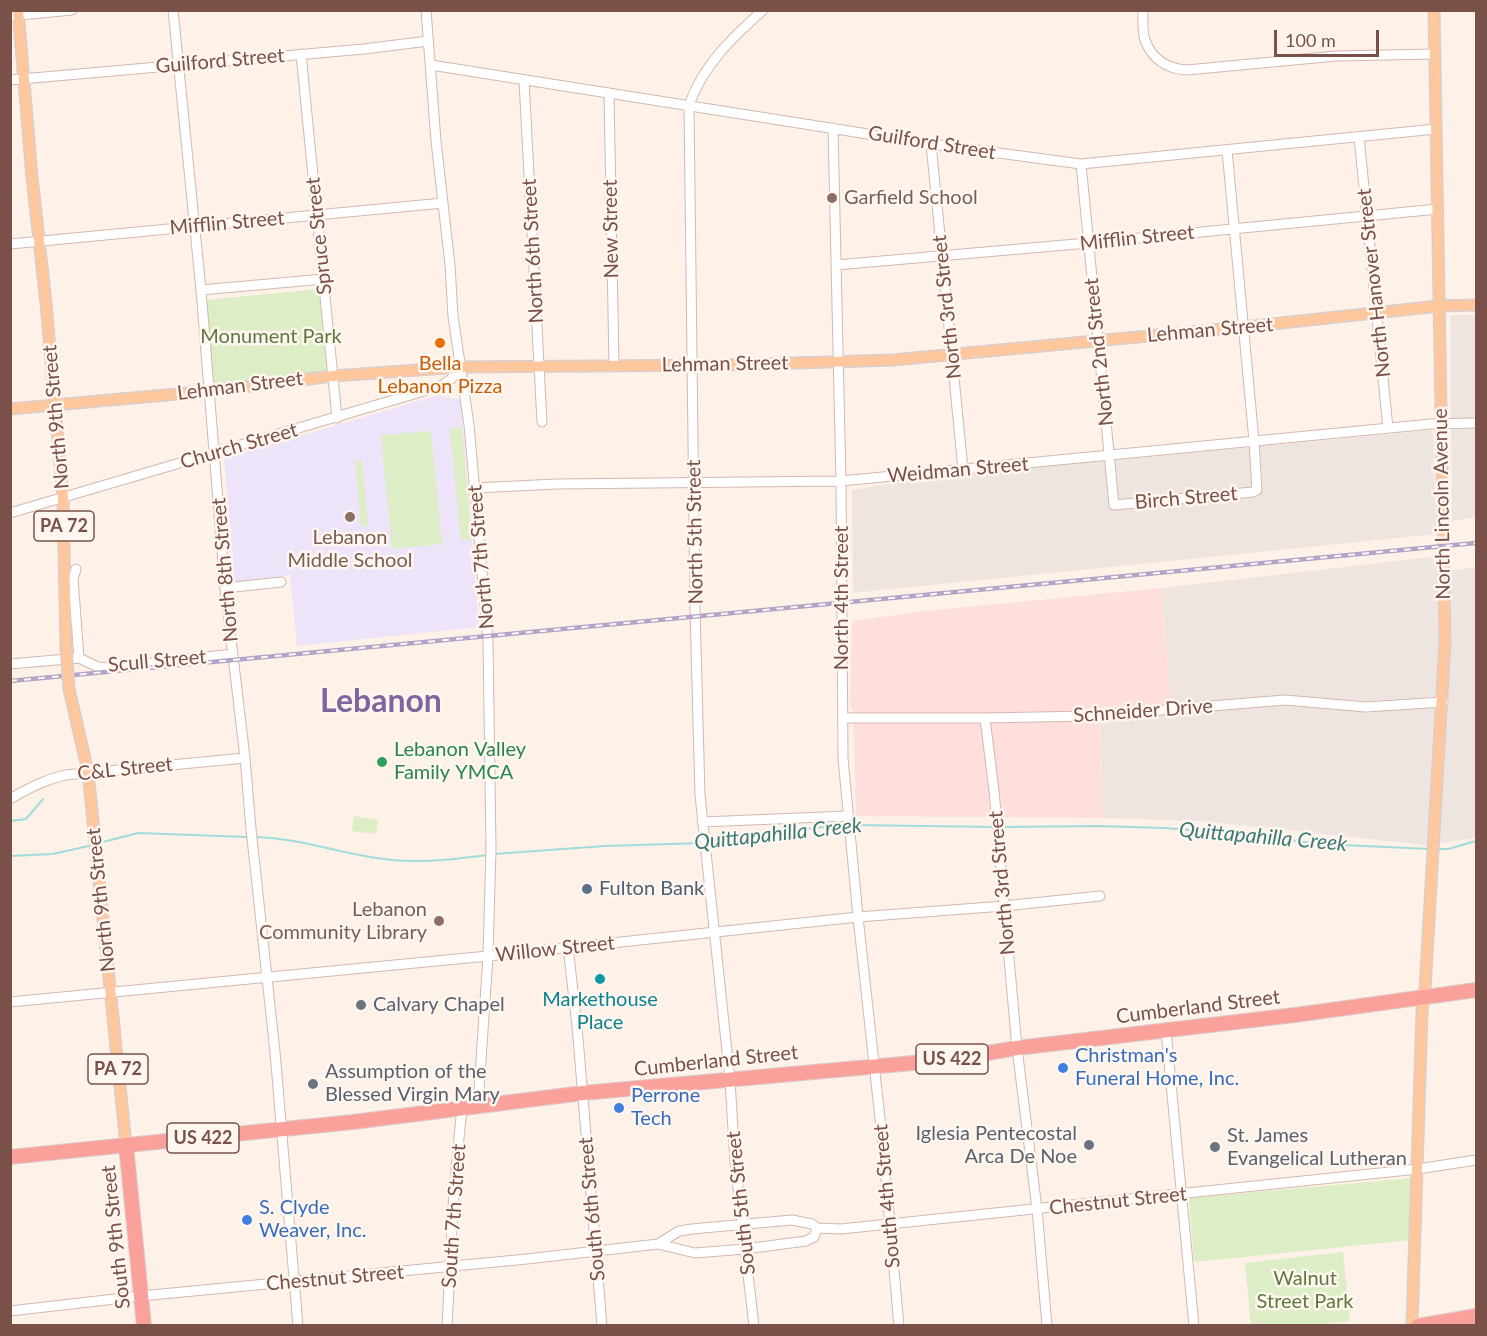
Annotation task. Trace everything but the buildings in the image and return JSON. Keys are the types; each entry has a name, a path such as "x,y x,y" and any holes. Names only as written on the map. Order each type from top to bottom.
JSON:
{"highway":[{"name":"US 422","path":"1424,998 1476,990"},
{"name":"Cumberland Street","path":"10,1157 281,1130 583,1093 946,1060 1017,1048 1424,998"},
{"name":"South 9th Street","path":"126,1145 144,1326"},
{"path":"1418,1326 1476,1316"}],"main road":[{"name":"North Lincoln Avenue","path":"1412,1326 1421,1046 1445,640 1434,10"},
{"name":"North 9th Street","path":"16,14 56,405 63,498 69,689 88,772 126,1145"},
{"name":"Lehman Street","path":"10,409 210,391 333,376 460,367 539,368 839,362 952,355 1376,312 1476,305"}],"street":[{"path":"16,14 72,10"},
{"name":"North 8th Street","path":"173,10 201,290 225,588 245,758 298,1326"},
{"name":"North 7th Street","path":"426,10 453,316 463,376 488,641 491,862 488,956 478,1105"},
{"name":"North 5th Street","path":"730,1080 702,822 696,616 690,105 708,66 724,46 763,10"},
{"path":"1143,10 1144,39 1154,56 1173,70 1336,56 1435,54"},
{"name":"Guilford Street","path":"10,80 428,41"},
{"name":"Spruce Street","path":"301,54 338,418"},
{"name":"Guilford Street","path":"431,65 932,144 1081,164 1436,129"},
{"name":"North 6th Street","path":"524,80 542,422"},
{"name":"New Street","path":"609,93 614,366"},
{"name":"North 4th Street","path":"833,128 839,362 843,718 849,822 874,1067"},
{"name":"North Hanover Street","path":"1359,137 1388,428"},
{"name":"North 3rd Street","path":"932,144 963,469"},
{"path":"1227,150 1254,441"},
{"name":"North 2nd Street","path":"1081,164 1114,505"},
{"name":"Mifflin Street","path":"10,244 443,203"},
{"name":"Mifflin Street","path":"836,265 1438,209"},
{"path":"201,290 324,279"},
{"name":"Church Street","path":"10,513 441,386 452,379 460,367"},
{"name":"Weidman Street","path":"475,488 557,484 841,481 1388,428 1476,423"},
{"name":"Birch Street","path":"1114,505 1253,492 1257,489 1254,441"},
{"path":"76,569 73,579 79,658"},
{"path":"225,588 280,582"},
{"name":"Scull Street","path":"10,664 79,658 98,667 108,668 233,654"},
{"name":"Schneider Drive","path":"843,718 1088,716 1285,700 1309,700 1366,707 1443,702"},
{"name":"North 3rd Street","path":"985,718 1017,1048 1037,1209 1047,1326"},
{"name":"C&L Street","path":"10,799 47,780 88,772 245,758"},
{"path":"702,822 849,822"},
{"name":"Willow Street","path":"10,1002 488,956 858,917 1100,896"},
{"path":"568,947 583,1093"},
{"path":"1166,1031 1194,1326"},
{"name":"South 4th Street","path":"874,1067 899,1326"},
{"name":"South 5th Street","path":"730,1080 735,1162 754,1326"},
{"name":"South 6th Street","path":"583,1093 588,1177 602,1326"},
{"name":"South 7th Street","path":"447,1326 454,1190 462,1107"},
{"name":"Chestnut Street","path":"658,1244 679,1231 792,1220 812,1224 817,1228 842,1228 1418,1169 1476,1160"},
{"name":"Chestnut Street","path":"10,1311 658,1244 695,1254 745,1249 806,1241 814,1237 817,1228"}],"shaded area":[{"path":"1450,315 1476,315 1476,517 1452,521"},
{"name":"Lebanon Middle School","path":"439,395 461,400 479,627 297,646 290,575 235,582 224,458"},
{"path":"1433,430 1436,534 853,593 852,490 933,477"},
{"path":"1449,555 1449,571 1476,567 1476,838 1425,845 1201,821 1103,818 1100,709 1171,706 1162,588"},
{"path":"1162,588 1171,706 1100,709 1103,818 856,816 853,710 850,706 852,621 926,611"}],"green space":[{"name":"Monument Park","path":"319,289 327,375 213,387 205,300"},
{"path":"462,427 472,539 461,540 450,429"},
{"path":"431,431 442,544 392,549 381,435"},
{"path":"355,461 362,461 368,526 361,526"},
{"path":"354,816 378,820 376,834 352,831"},
{"path":"1412,1178 1411,1240 1194,1262 1189,1198"},
{"name":"Walnut Street Park","path":"1343,1252 1350,1321 1309,1326 1251,1325 1245,1263"}],"waterway":[{"path":"10,821 26,819 43,799"},
{"name":"Quittapahilla Creek","path":"709,843 756,840 804,829 846,825"},
{"name":"Quittapahilla Creek","path":"852,825 996,827"},
{"name":"Quittapahilla Creek","path":"1002,827 1163,828 1235,833 1320,844 1430,849"},
{"name":"Quittapahilla Creek","path":"99,843 138,833 247,837"},
{"name":"Quittapahilla Creek","path":"256,837 290,840 358,855 404,861 488,855"},
{"name":"Quittapahilla Creek","path":"1435,849 1448,849 1476,841"},
{"name":"Quittapahilla Creek","path":"494,854 604,846 704,843"},
{"name":"Quittapahilla Creek","path":"10,856 53,854 93,845"}],"railway":[{"path":"10,681 1476,543"}],"place":[{"name":"Garfield School","path":"832,198"},
{"name":"Bella Lebanon Pizza","path":"440,343"},
{"name":"Lebanon Middle School","path":"350,517"},
{"name":"Lebanon Valley Family YMCA","path":"382,762"},
{"name":"Fulton Bank","path":"587,889"},
{"name":"Lebanon Community Library","path":"439,921"},
{"name":"Markethouse Place","path":"600,979"},
{"name":"Calvary Chapel","path":"361,1005"},
{"name":"Christman's Funeral Home, Inc.","path":"1063,1068"},
{"name":"Assumption of the Blessed Virgin Mary","path":"313,1084"},
{"name":"Perrone Tech","path":"619,1108"},
{"name":"Iglesia Pentecostal Arca De Noe","path":"1089,1145"},
{"name":"St. James Evangelical Lutheran","path":"1215,1147"},
{"name":"S. Clyde Weaver, Inc.","path":"247,1220"}],"district":[{"name":"Lebanon","path":"381,702"}]}
